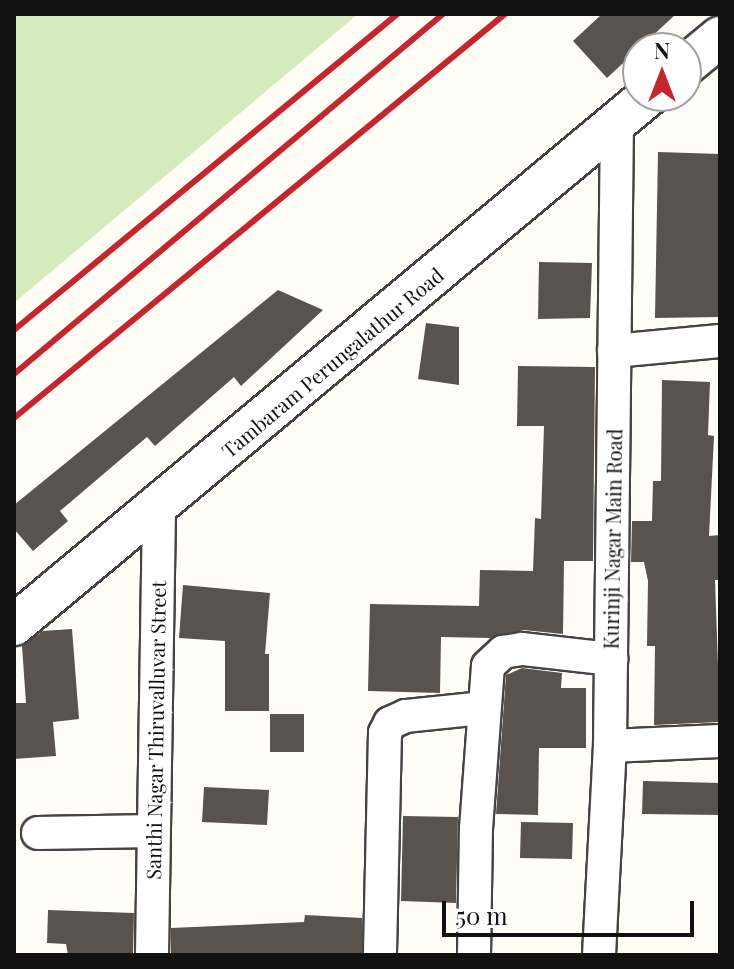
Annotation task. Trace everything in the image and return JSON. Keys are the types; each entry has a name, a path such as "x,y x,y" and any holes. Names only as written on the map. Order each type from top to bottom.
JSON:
{"street":[{"path":"702,52 720,37"},
{"name":"Tambaram Perungalathur Road","path":"14,625 629,112"},
{"name":"Kurinji Nagar Main Road","path":"599,955 610,746 617,122"},
{"path":"614,351 720,341"},
{"name":"Santhi Nagar Thiruvalluvar Street","path":"152,955 159,506"},
{"path":"474,955 483,708 488,666 503,652 611,659"},
{"path":"380,953 385,733 390,723 406,716 483,708"},
{"path":"610,746 720,741"},
{"path":"38,833 154,831"}],"green space":[{"path":"14,14 358,14 14,303"}],"building":[{"path":"602,14 676,14 657,32 622,32 622,64 607,78 573,41"},
{"path":"658,152 720,154 720,317 655,318"},
{"path":"539,262 592,263 590,318 538,319"},
{"path":"278,290 323,310 241,386 234,377 155,446 147,437 60,511 68,521 33,551 14,529 14,505"},
{"path":"426,323 459,327 459,385 418,379"},
{"path":"518,366 595,367 593,561 564,561 563,634 524,630 490,638 441,637 440,693 368,691 370,604 479,606 480,570 533,571 535,518 541,519 544,426 517,426"},
{"path":"662,380 710,382 708,435 714,436 709,536 720,535 720,580 715,580 720,722 654,725 655,646 647,646 648,581 644,562 631,562 632,521 652,521 653,481 661,481"},
{"path":"183,585 270,593 265,654 269,654 269,711 225,711 225,641 179,638"},
{"path":"72,629 79,719 53,722 56,756 14,759 14,703 26,703 22,646 43,631"},
{"path":"522,668 562,673 561,688 586,688 586,748 539,748 538,815 496,814 506,675"},
{"path":"270,714 304,714 304,752 270,752"},
{"path":"643,781 720,783 720,815 642,814"},
{"path":"204,787 269,790 267,825 202,822"},
{"path":"403,816 458,817 456,903 401,901"},
{"path":"521,822 573,823 572,859 520,858"},
{"path":"48,910 134,913 133,955 68,955 66,944 47,943"},
{"path":"305,915 362,918 362,955 171,955 171,928 304,922"}],"railway":[{"path":"14,330 398,14"},
{"path":"14,374 443,14"},
{"path":"14,418 505,14"}]}
